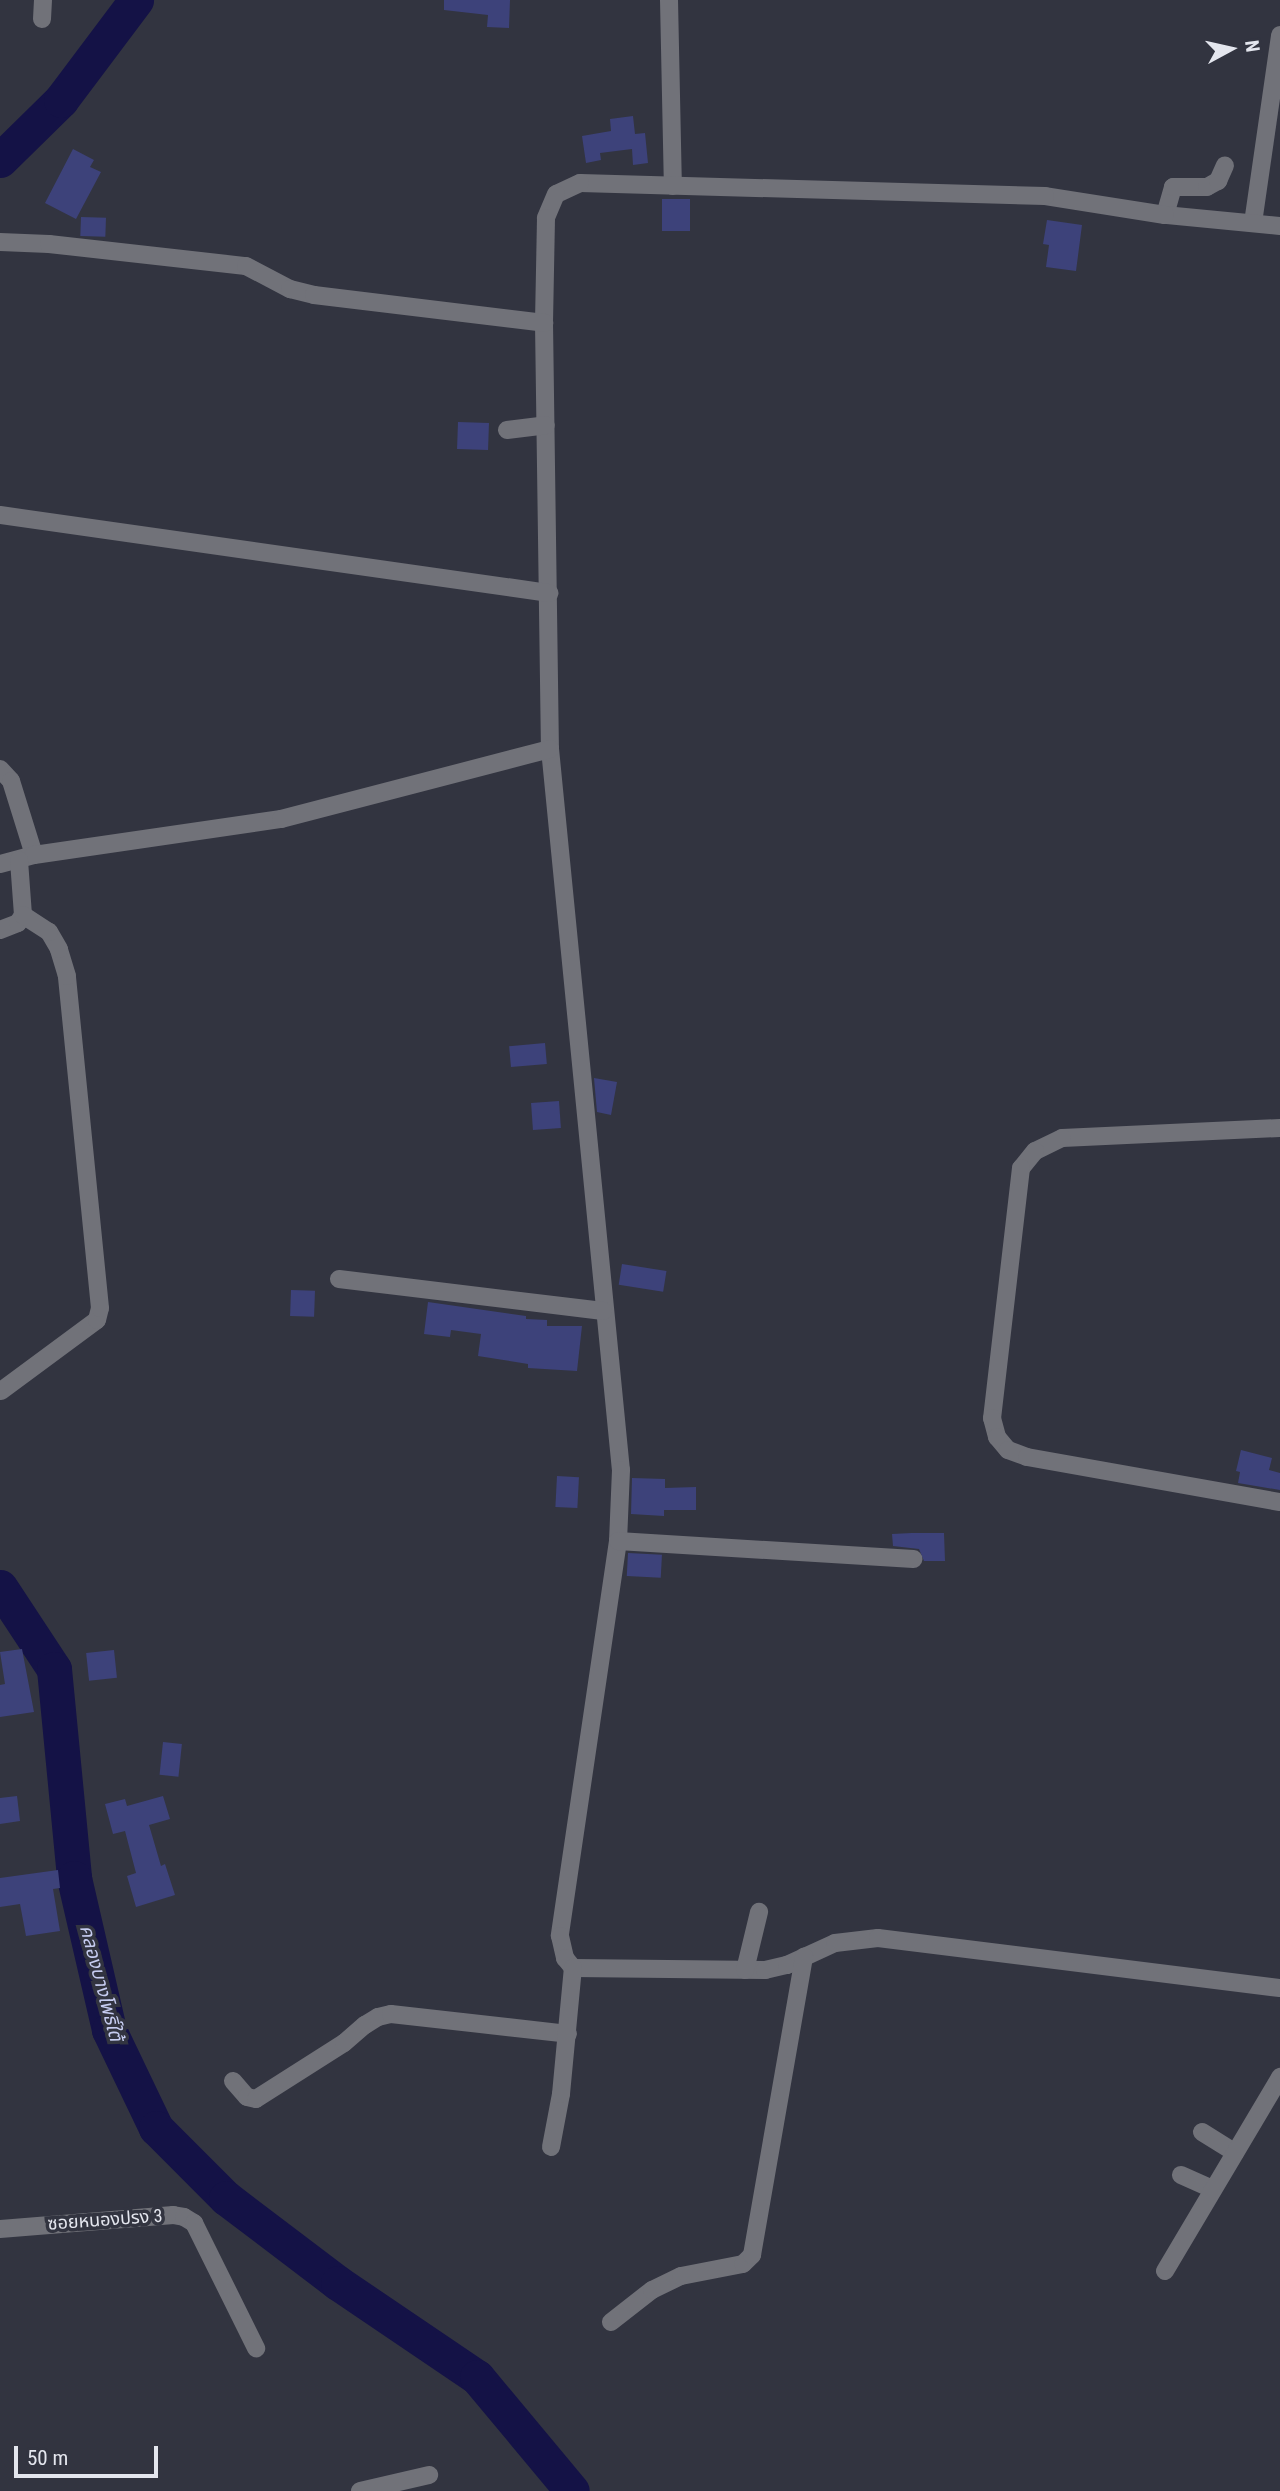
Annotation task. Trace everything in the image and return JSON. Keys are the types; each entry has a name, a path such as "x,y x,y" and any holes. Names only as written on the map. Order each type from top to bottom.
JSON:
{"street":[{"path":"43,0 43,19"},
{"path":"669,0 673,186"},
{"path":"1253,223 1280,35"},
{"path":"1166,215 1173,187 1208,187 1219,181 1225,165"},
{"path":"551,2147 568,2034 573,1968 565,1958 560,1936 618,1541 621,1470 603,1311 550,749 545,218 556,194 580,183 1045,196 1166,215 1280,226"},
{"path":"0,242 49,244 246,266 290,289 314,295 544,323"},
{"path":"507,430 546,425"},
{"path":"0,515 549,593"},
{"path":"0,864 281,819 550,749"},
{"path":"0,769 11,781 26,858 23,915 18,923 0,930"},
{"path":"1,1391 97,1320 100,1308 67,976 60,948 49,932 23,915"},
{"path":"1280,1128 1062,1138 1035,1151 1021,1168 992,1418 996,1437 1008,1450 1027,1457 1280,1502"},
{"path":"339,1279 603,1311"},
{"path":"618,1541 913,1559"},
{"path":"745,1970 759,1912"},
{"path":"573,1968 745,1970 787,1965 835,1943 878,1938 1280,1987"},
{"path":"611,2322 652,2290 681,2276 743,2264 752,2255 804,1957"},
{"path":"233,2081 247,2097 256,2099 344,2043 365,2025 378,2017 391,2014 568,2034"},
{"path":"1165,2271 1280,2077"},
{"path":"1202,2132 1235,2153"},
{"path":"1181,2175 1213,2189"},
{"name":"ซอยหนองปรง 3","path":"0,2229 173,2215 184,2217 194,2223 256,2348"},
{"path":"360,2491 429,2475"}],"building":[{"path":"444,0 510,0 509,28 487,27 488,15 444,10"},
{"path":"633,116 635,134 645,133 648,163 633,165 632,149 600,153 601,160 586,163 582,136 611,131 610,119"},
{"path":"73,149 94,160 90,167 101,172 76,219 45,203"},
{"path":"662,199 690,199 690,231 662,231"},
{"path":"81,217 106,218 105,237 80,236"},
{"path":"1047,220 1082,225 1076,271 1046,267 1049,245 1043,244"},
{"path":"458,422 489,423 488,450 457,449"},
{"path":"545,1043 547,1064 511,1067 509,1046"},
{"path":"594,1078 617,1082 611,1115 597,1112"},
{"path":"559,1101 561,1128 533,1130 531,1103"},
{"path":"622,1264 666,1271 663,1292 619,1285"},
{"path":"291,1290 315,1291 314,1317 290,1316"},
{"path":"428,1302 526,1316 526,1319 547,1320 547,1326 582,1326 577,1371 528,1368 528,1364 478,1356 481,1334 451,1330 450,1337 424,1334"},
{"path":"1241,1450 1272,1458 1269,1470 1280,1473 1280,1490 1238,1483 1240,1472 1236,1471"},
{"path":"557,1476 579,1477 577,1508 555,1507"},
{"path":"632,1478 665,1479 665,1488 696,1487 696,1510 664,1510 664,1516 631,1514"},
{"path":"944,1533 945,1561 924,1561 919,1549 893,1546 892,1534"},
{"path":"628,1553 662,1555 661,1578 627,1576"},
{"path":"22,1649 34,1712 0,1717 0,1685 5,1684 0,1652"},
{"path":"114,1650 117,1678 89,1681 86,1653"},
{"path":"163,1742 182,1744 178,1777 160,1775"},
{"path":"17,1796 20,1821 0,1824 0,1798"},
{"path":"163,1796 170,1819 149,1825 161,1866 165,1864 175,1895 136,1907 127,1876 136,1873 125,1831 113,1834 105,1804 125,1799 127,1806"},
{"path":"58,1870 60,1888 53,1889 60,1931 26,1936 20,1904 0,1907 0,1878"}],"waterway":[{"name":"คลองบางโพธิ์ใต้","path":"0,160 61,100 136,0"},
{"name":"คลองบางโพธิ์ใต้","path":"0,1587 54,1669 74,1878 109,2030 156,2128 226,2198 338,2283 477,2377 572,2491"}]}
